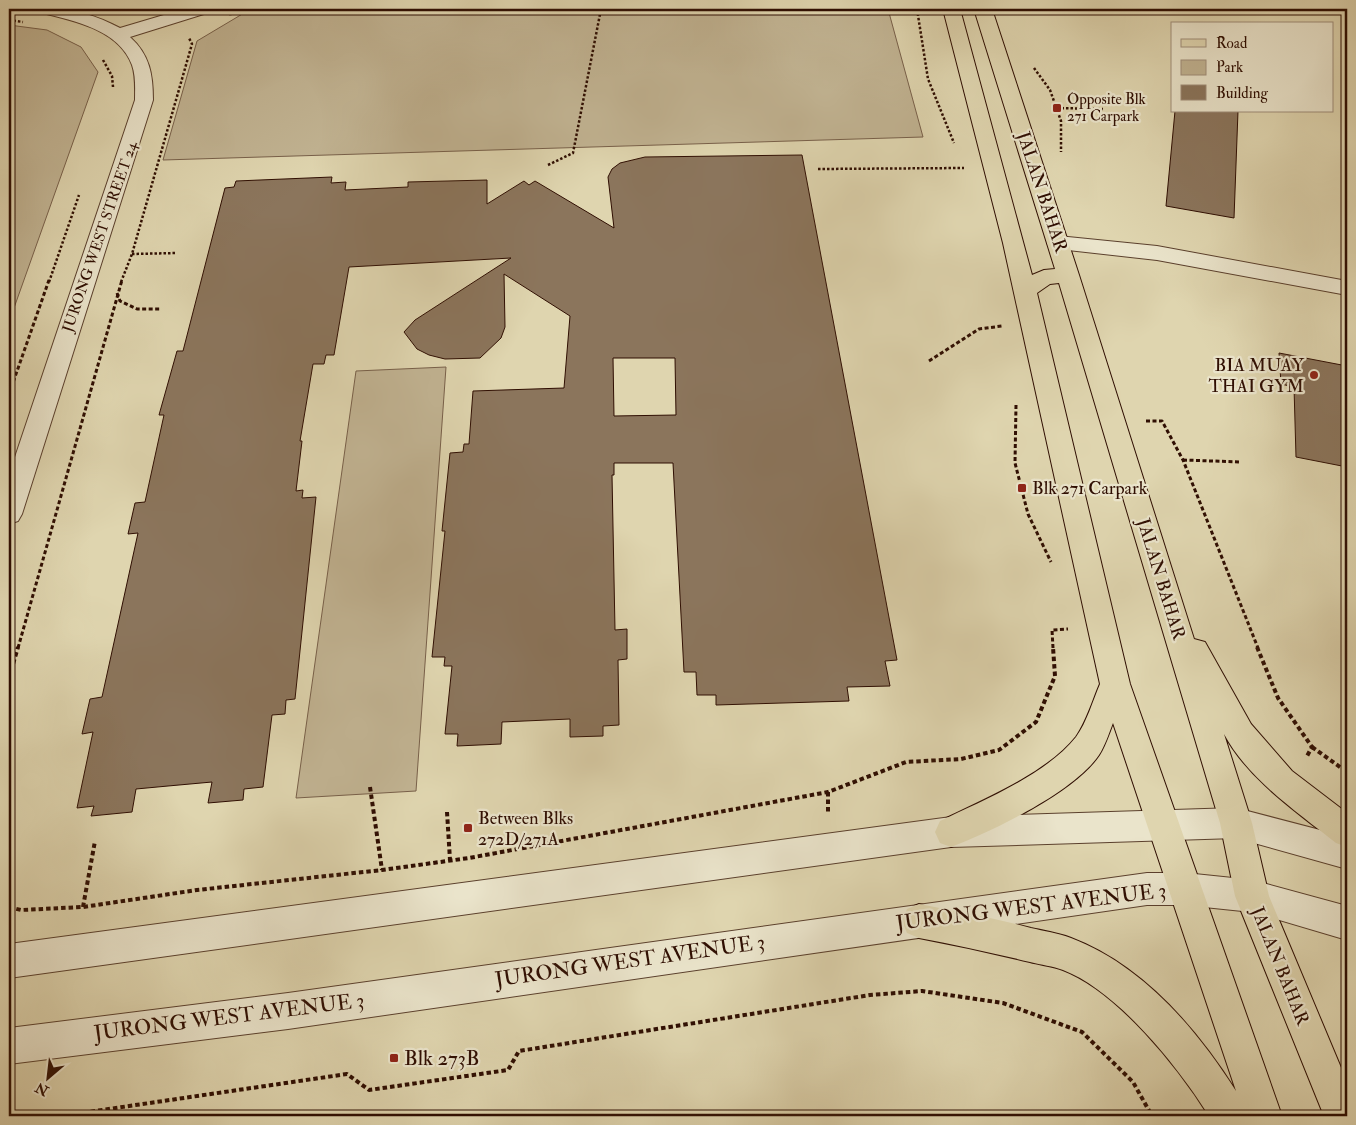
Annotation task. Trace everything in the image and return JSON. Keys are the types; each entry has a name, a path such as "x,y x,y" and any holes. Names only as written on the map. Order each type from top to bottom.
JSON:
{"main road":[{"name":"JALAN BAHAR","path":"951,9 989,144 1025,291 1115,684 1263,1116"},
{"name":"JALAN BAHAR","path":"983,9 1068,275 1236,823 1252,896 1274,955 1343,1116"},
{"path":"1025,291 1044,277 1068,275"},
{"path":"1167,599 1240,734 1281,781 1347,832"},
{"path":"951,832 1023,797 1079,756 1089,744 1115,684"},
{"path":"919,921 988,934 1073,956 1112,978 1161,1024 1212,1085 1230,1116"}],"street":[{"name":"JURONG WEST STREET 24","path":"9,514 144,100 142,66 135,52 110,30 70,14 48,9"},
{"path":"110,30 157,9"},
{"path":"110,30 201,9"},
{"path":"1058,243 1157,253 1347,288"},
{"path":"9,961 951,832 1236,823 1347,853"},
{"name":"JURONG WEST AVENUE 3","path":"9,1046 288,1010 1147,890 1184,889 1252,896 1347,923"}],"path":[{"path":"224,15 234,12 358,9"},
{"path":"548,165 573,154 601,9"},
{"path":"917,9 928,79 958,150"},
{"path":"9,678 78,438 116,292 132,254 192,44 188,35"},
{"path":"98,55 112,76 113,90"},
{"path":"1028,60 1050,90 1057,108 1061,121 1062,159"},
{"path":"1057,108 1103,109"},
{"path":"818,169 965,168 961,160"},
{"path":"9,394 81,190"},
{"path":"132,254 177,253"},
{"path":"116,292 120,301 137,309 161,310"},
{"path":"1001,317 1006,334"},
{"path":"929,361 979,329 1003,326"},
{"path":"1016,396 1015,463 1028,514 1053,566"},
{"path":"1142,413 1146,421 1162,421 1183,460 1278,698 1312,747 1347,772"},
{"path":"1183,460 1241,462"},
{"path":"9,907 21,910 83,907 197,890 382,870 450,860 828,792 906,762 961,760 999,750 1036,722 1055,676 1052,630 1072,629"},
{"path":"1302,765 1312,747"},
{"path":"370,787 382,870"},
{"path":"447,812 450,860"},
{"path":"83,907 95,841"},
{"path":"61,1116 347,1074 369,1090 508,1070 519,1051 870,995 922,991 1003,1003 1082,1032 1133,1082 1152,1116"}],"green space":[{"path":"395,9 888,9 923,137 163,160 197,41 244,13"},
{"path":"9,25 47,30 81,47 98,72 9,322"},
{"path":"446,367 416,791 296,798 356,371"}],"building":[{"path":"1175,112 1238,112 1234,218 1166,206"},
{"path":"802,155 897,660 885,661 890,686 847,687 849,701 716,705 716,695 697,695 696,672 684,672 673,463 614,463 614,475 612,475 615,630 627,629 627,659 618,660 619,725 603,726 603,736 570,737 570,719 502,722 501,744 457,746 458,734 445,734 452,666 444,666 445,657 432,657 445,531 442,531 450,453 463,452 464,444 469,444 473,391 564,388 570,316 504,274 505,327 501,338 480,358 445,359 429,355 417,349 404,332 415,320 511,258 349,267 334,355 326,355 324,364 313,364 300,441 302,441 296,491 303,490 302,498 316,497 295,699 286,700 285,714 272,715 263,787 244,789 243,800 208,803 212,782 136,789 132,812 91,816 94,806 77,808 93,732 82,734 90,699 102,697 138,533 128,534 135,503 145,502 164,415 159,415 177,351 183,351 225,188 234,187 236,181 332,177 331,183 346,182 345,190 408,187 408,182 487,180 487,204 524,181 529,185 535,181 614,228 608,177 612,169 620,163 645,157","holes":["613,358 675,358 676,415 614,416"]},
{"path":"1279,353 1347,366 1347,467 1296,457 1294,387 1281,384"}],"place":[{"name":"Opposite Blk 271 Carpark","path":"1057,108"},
{"name":"BIA MUAY THAI GYM","path":"1314,375"},
{"name":"Blk 271 Carpark","path":"1022,488"},
{"name":"Between Blks 272D/271A","path":"468,828"},
{"name":"Blk 273B","path":"394,1058"}]}
